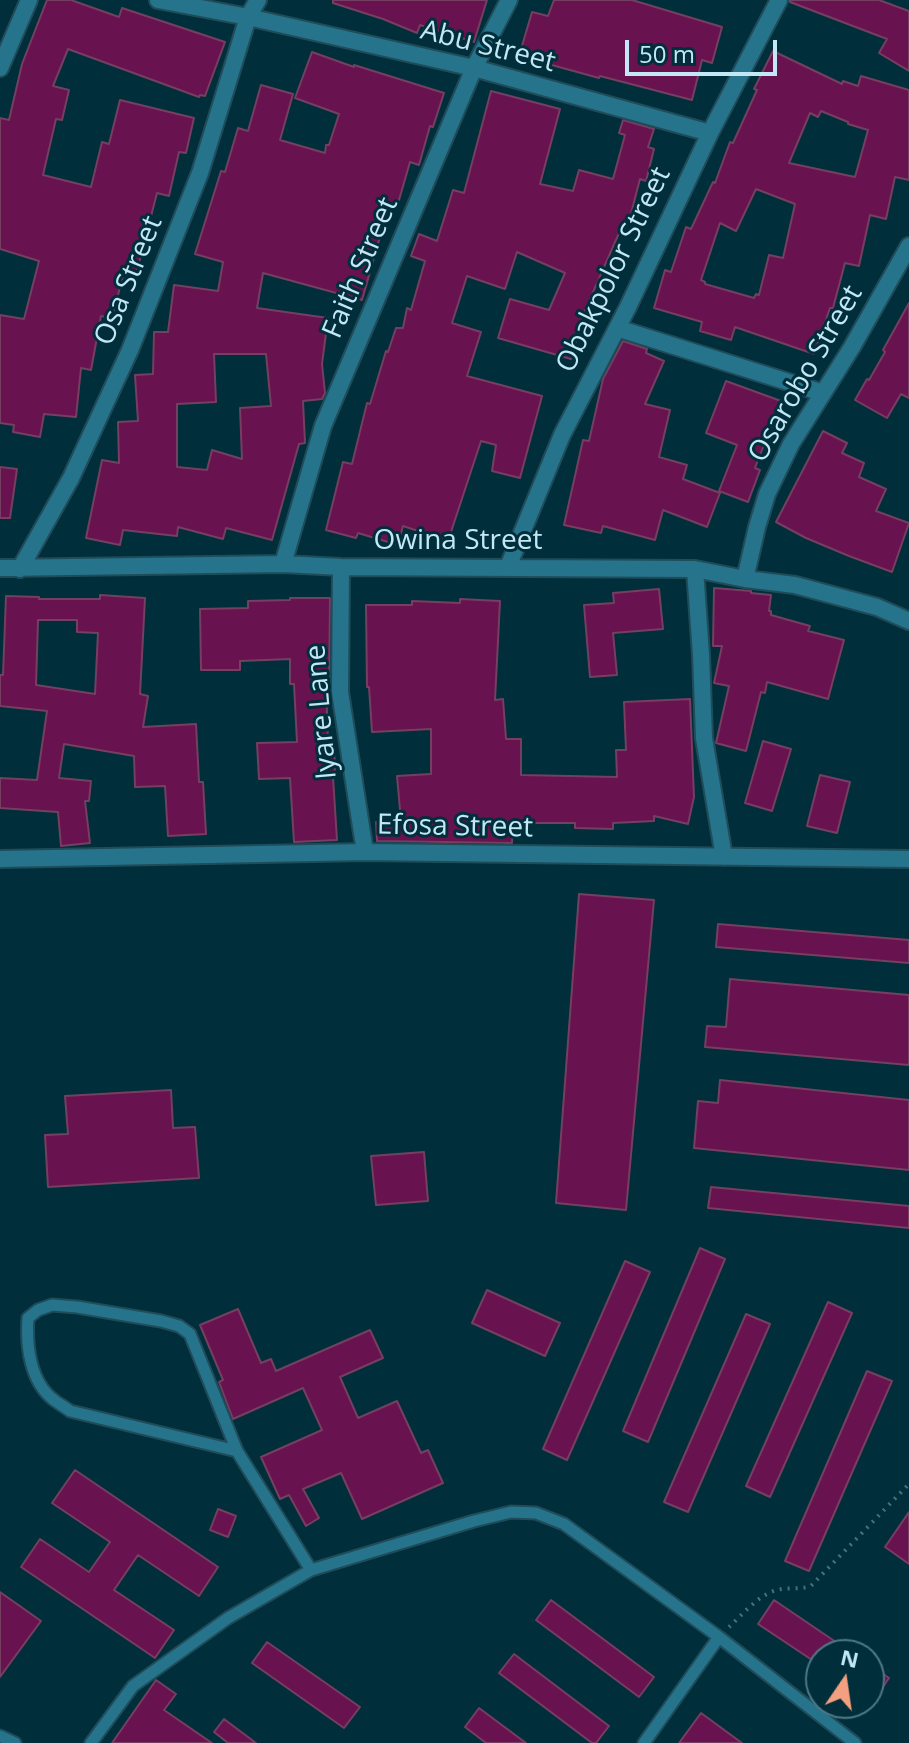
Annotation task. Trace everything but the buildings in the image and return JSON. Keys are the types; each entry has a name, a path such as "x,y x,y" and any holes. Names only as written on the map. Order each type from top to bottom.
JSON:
{"street":[{"path":"0,68 29,0"},
{"name":"Abu Street","path":"158,0 474,68 710,133"},
{"name":"Osa Street","path":"20,569 71,478 130,350 200,173 248,17 258,0"},
{"name":"Faith Street","path":"283,564 323,426 474,68 509,0"},
{"name":"Obakpolor Street","path":"508,567 562,435 779,0"},
{"name":"Osarobo Street","path":"745,579 767,494 791,444 908,251"},
{"path":"617,328 823,393"},
{"name":"Owina Street","path":"0,568 283,564 695,569 795,585 877,607 909,621"},
{"name":"Iyare Lane","path":"341,567 340,692 365,852"},
{"path":"695,569 704,738 724,857"},
{"name":"Efosa Street","path":"0,859 365,852 909,859"}],"lane":[{"path":"237,1451 70,1411 52,1399 38,1381 26,1340 28,1318 52,1305 64,1306 161,1321 179,1326 190,1334 237,1451 311,1570"},
{"path":"91,1743 133,1686 228,1618 311,1570 511,1512 536,1513 564,1524 719,1637 855,1743"},
{"path":"644,1743 719,1637"},
{"path":"0,1736 15,1743"}],"path":[{"path":"719,1637 761,1598 779,1590 811,1586 909,1484"}]}
